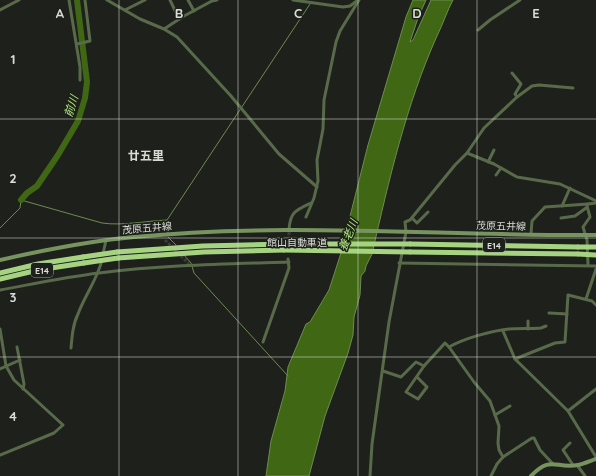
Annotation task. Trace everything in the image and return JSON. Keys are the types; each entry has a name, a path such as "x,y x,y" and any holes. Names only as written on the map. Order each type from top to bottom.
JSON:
{"highway":[{"name":"館山自動車道","path":"0,279 118,255 203,246 285,244 410,244 596,247"},
{"name":"館山自動車道","path":"0,273 38,264 83,257 204,252 284,250 596,255"}],"main road":[{"name":"茂原五井線","path":"0,260 54,248 106,240 162,235 289,230 596,234"},
{"path":"531,476 542,466 547,464 575,465 596,458"}],"street":[{"path":"0,10 20,0"},
{"path":"69,0 80,67 80,80"},
{"path":"77,44 90,41 85,0"},
{"path":"107,0 177,37 231,96 279,154 317,187"},
{"path":"125,10 145,0"},
{"path":"170,0 179,19"},
{"path":"188,0 194,11"},
{"path":"164,29 179,19 217,0"},
{"path":"293,0 343,7 350,6 359,0"},
{"path":"306,217 317,187 317,160 323,129 324,100 334,50 340,31 359,0"},
{"path":"478,30 520,0"},
{"path":"512,73 521,84 515,92 517,97"},
{"path":"370,476 372,444 399,263 406,232 406,222 412,218 455,165 467,153 484,128 517,97 532,86 538,85 573,88"},
{"path":"488,162 494,150"},
{"path":"467,153 518,177 560,184 596,202"},
{"path":"496,175 501,168"},
{"path":"562,206 570,188"},
{"path":"531,234 532,221 545,207 588,204 596,202"},
{"path":"289,230 291,216 296,210 311,203"},
{"path":"561,218 575,216 586,208 588,204"},
{"path":"586,208 590,217 583,227 587,240 588,265"},
{"path":"412,218 417,223 428,212"},
{"path":"162,235 165,240"},
{"path":"71,348 77,314 98,273 106,240"},
{"path":"0,290 98,273 189,265 289,261 289,268 263,342"},
{"path":"399,263 588,265 596,267 586,299"},
{"path":"515,359 555,343 565,342 568,295 592,301 596,305"},
{"path":"592,301 596,298"},
{"path":"549,312 567,314"},
{"path":"528,321 528,329"},
{"path":"449,347 463,340 469,340 489,333 508,329 541,328 546,326"},
{"path":"0,329 1,344 6,366 14,380 63,425 54,433 0,455"},
{"path":"503,331 515,359 568,411 596,458"},
{"path":"417,377 427,387 418,399 406,392 424,366 445,343 490,401 499,426 498,443 499,450 503,457"},
{"path":"17,347 24,384 23,389"},
{"path":"0,369 20,360"},
{"path":"383,371 401,377 416,362 424,366"},
{"path":"568,411 596,389"},
{"path":"495,415 510,406"},
{"path":"491,476 497,464 503,457 534,438 540,450 553,464"},
{"path":"570,443 563,450 585,476"}],"water":[{"name":"養老川","path":"413,0 426,0 410,42 413,40 431,0 453,0 426,62 407,116 372,254 365,271 361,276 360,295 354,317 353,335 348,353 325,416 309,476 266,476 271,441 285,391 288,367 306,324 310,322 329,290 340,256 368,145 406,17"}],"waterway":[{"name":"前川","path":"21,200 27,193 37,186 58,155 78,121 85,98 87,82 77,0"},
{"path":"168,234 167,220 310,4"},
{"path":"0,228 20,208 21,200 102,223 126,224 167,220"},
{"path":"168,237 176,245"},
{"path":"184,255 191,263 194,273 288,376"}],"tunnel":[{"path":"289,230 289,244"},
{"path":"165,240 189,264"}],"district":[{"name":"廿五里","path":"146,155"}]}
